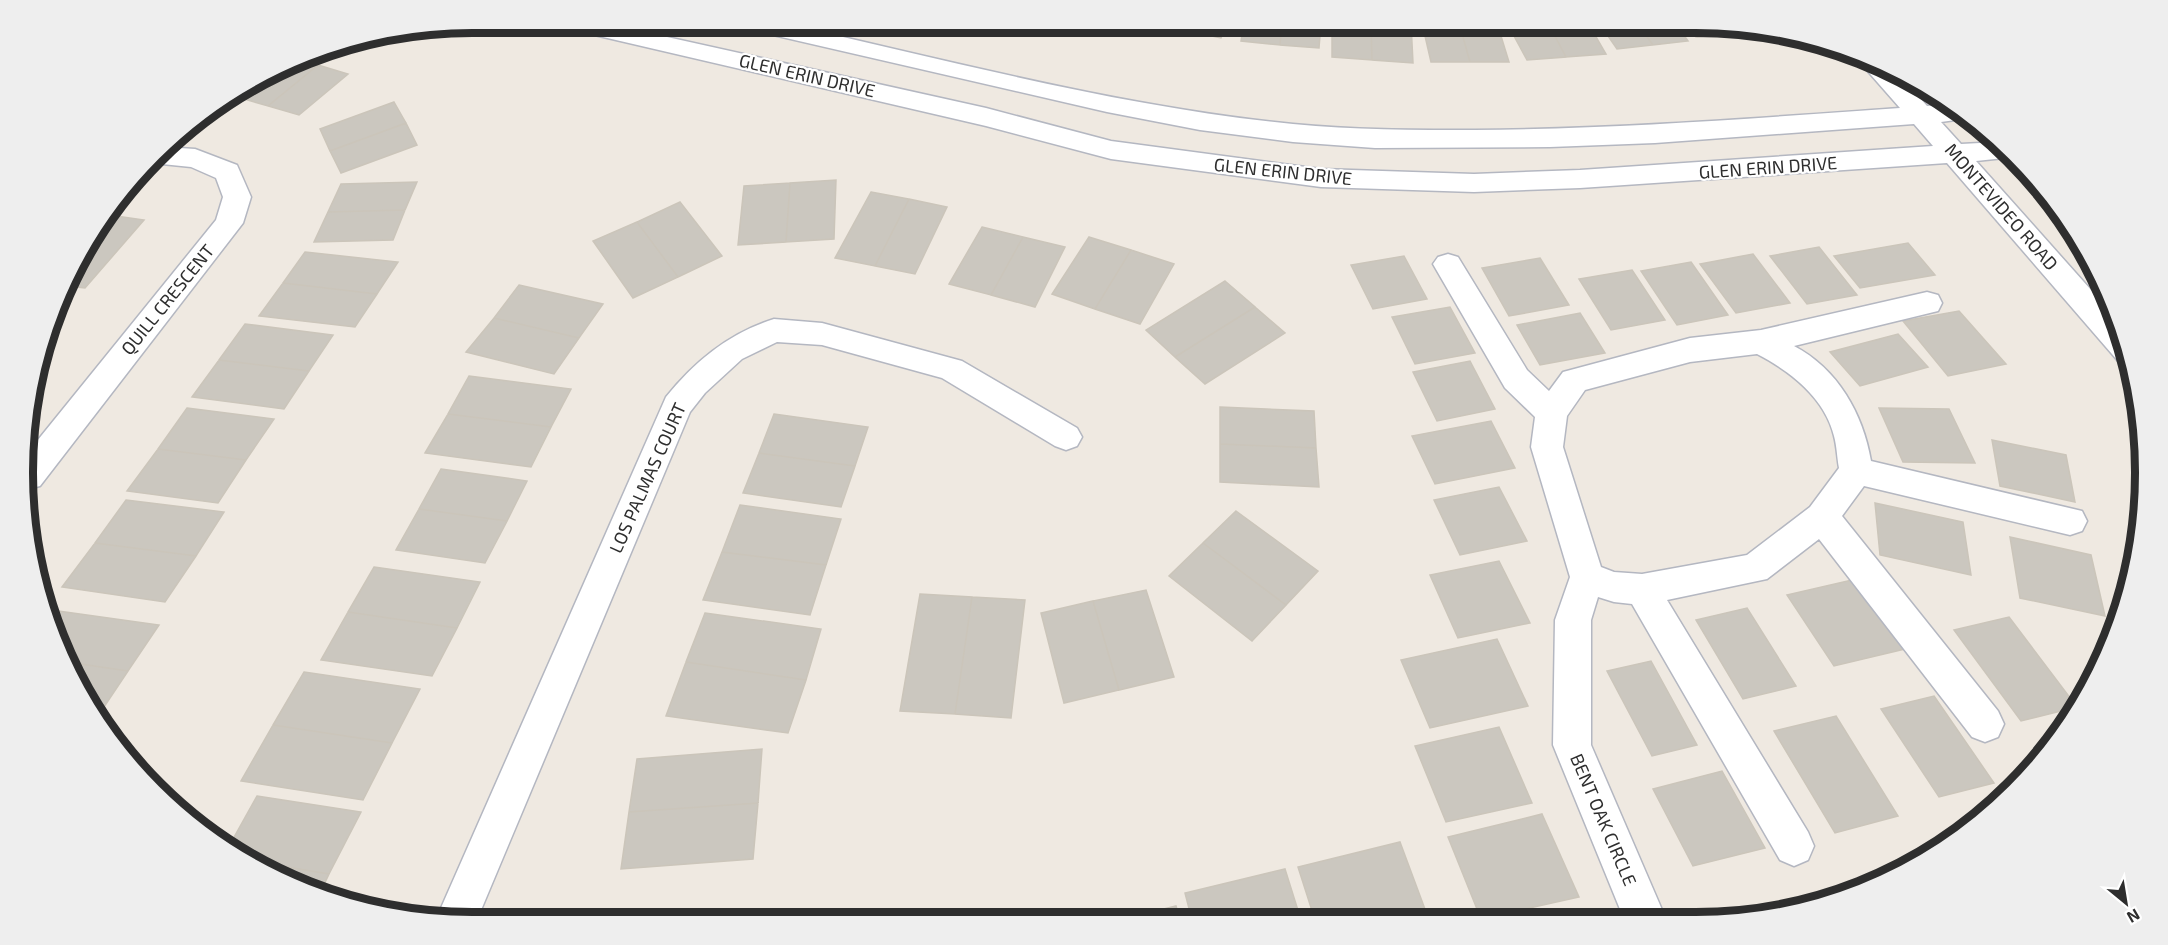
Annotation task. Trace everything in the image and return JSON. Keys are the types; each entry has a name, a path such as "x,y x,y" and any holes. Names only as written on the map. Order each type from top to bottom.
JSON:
{"street":[{"name":"GLEN ERIN DRIVE","path":"621,33 986,117 1112,150 1321,178 1474,183 1568,180 1995,151"},
{"path":"800,33 1107,104 1200,121 1293,133 1375,139 1551,138 1655,134 1949,113"},
{"name":"MONTEVIDEO ROAD","path":"1887,77 2113,335"},
{"name":"QUILL CRESCENT","path":"33,470 230,223 237,197 227,172 195,158 168,157"},
{"path":"1448,264 1516,379 1551,413"},
{"path":"1761,342 1791,358 1830,393 1850,434 1856,471 1822,517 1755,568 1642,588 1614,587 1587,577 1547,447 1551,413 1574,381 1690,350 1761,342 1927,303"},
{"name":"LOS PALMAS COURT","path":"460,912 677,406 694,384 731,351 774,330 822,334 951,369 1066,437"},
{"path":"1856,471 2070,521"},
{"path":"1822,517 1985,724"},
{"name":"BENT OAK CIRCLE","path":"1587,577 1573,620 1572,745 1642,912"},
{"path":"1642,588 1794,846"}],"building":[{"path":"1197,33 1223,33 1221,38"},
{"path":"1242,33 1281,33 1280,45 1241,41"},
{"path":"1281,33 1320,33 1319,48 1280,45"},
{"path":"1332,33 1371,33 1372,60 1332,57"},
{"path":"1371,33 1412,33 1413,63 1372,60"},
{"path":"1424,33 1462,33 1470,62 1431,62"},
{"path":"1462,33 1500,33 1509,62 1470,62"},
{"path":"1512,33 1553,33 1566,57 1527,60"},
{"path":"1553,33 1594,33 1606,54 1566,57"},
{"path":"1606,33 1644,33 1653,45 1617,49"},
{"path":"1644,33 1682,33 1688,41 1653,45"},
{"path":"1693,33 1725,34 1696,37"},
{"path":"312,63 318,65 268,106 242,98 304,66"},
{"path":"318,65 348,74 299,115 268,106"},
{"path":"394,102 406,123 330,151 320,129"},
{"path":"406,123 417,145 341,173 330,151"},
{"path":"836,180 834,239 786,242 790,183"},
{"path":"417,182 405,210 328,212 341,184"},
{"path":"790,183 786,242 738,245 744,186"},
{"path":"871,192 909,199 875,266 835,258"},
{"path":"909,199 947,207 915,274 875,266"},
{"path":"680,202 722,256 678,277 637,222"},
{"path":"405,210 393,240 314,242 328,212"},
{"path":"116,216 144,220 85,288 74,287"},
{"path":"637,222 678,277 633,298 593,241"},
{"path":"982,227 1023,237 991,295 949,284"},
{"path":"1023,237 1065,247 1035,307 991,295"},
{"path":"1089,237 1131,250 1095,309 1052,294"},
{"path":"1908,243 1935,275 1860,288 1834,256"},
{"path":"1819,247 1857,295 1807,304 1770,256"},
{"path":"1131,250 1174,264 1140,324 1095,309"},
{"path":"305,252 398,262 377,294 283,283"},
{"path":"1753,254 1790,303 1736,313 1700,264"},
{"path":"1404,256 1427,299 1373,309 1351,265"},
{"path":"1540,258 1569,305 1509,316 1482,268"},
{"path":"1691,262 1728,315 1677,325 1641,271"},
{"path":"1632,270 1665,320 1611,330 1579,279"},
{"path":"1225,281 1255,307 1175,357 1146,330"},
{"path":"283,283 377,294 355,327 259,316"},
{"path":"519,285 603,304 579,338 494,318"},
{"path":"1255,307 1285,333 1205,384 1175,357"},
{"path":"1450,307 1475,353 1415,364 1392,317"},
{"path":"1959,311 2006,364 1948,376 1903,321"},
{"path":"1580,313 1605,353 1540,365 1517,325"},
{"path":"494,318 579,338 554,374 466,352"},
{"path":"245,324 333,335 309,371 219,360"},
{"path":"1898,334 1928,367 1860,386 1830,352"},
{"path":"219,360 309,371 284,409 192,397"},
{"path":"1470,361 1495,409 1437,421 1413,372"},
{"path":"469,376 571,389 551,427 448,414"},
{"path":"1220,407 1314,411 1316,448 1220,444"},
{"path":"187,408 274,419 246,460 158,449"},
{"path":"1879,408 1949,409 1975,463 1903,462"},
{"path":"448,414 551,427 531,467 425,453"},
{"path":"774,414 868,427 855,466 759,453"},
{"path":"1491,421 1515,468 1435,484 1412,436"},
{"path":"1992,440 2066,455 2075,502 2000,486"},
{"path":"1220,444 1316,448 1319,487 1220,482"},
{"path":"158,449 246,460 218,503 127,491"},
{"path":"759,453 855,466 841,507 743,493"},
{"path":"441,469 527,481 507,521 419,509"},
{"path":"1499,487 1527,541 1460,555 1434,500"},
{"path":"126,500 224,512 196,556 95,543"},
{"path":"1875,503 1963,522 1971,575 1880,555"},
{"path":"740,505 841,519 826,565 722,552"},
{"path":"419,509 507,521 485,563 396,550"},
{"path":"1236,511 1318,571 1286,605 1203,543"},
{"path":"2010,537 2091,555 2105,616 2020,598"},
{"path":"95,543 196,556 165,602 62,587"},
{"path":"1203,543 1286,605 1252,641 1169,576"},
{"path":"722,552 826,565 810,615 703,600"},
{"path":"1499,561 1530,623 1458,638 1430,575"},
{"path":"374,567 480,582 457,628 348,612"},
{"path":"1856,579 1905,649 1834,666 1787,595"},
{"path":"1146,590 1174,677 1119,690 1093,601"},
{"path":"920,594 972,597 955,714 900,711"},
{"path":"972,597 1025,600 1011,718 955,714"},
{"path":"1093,601 1119,690 1064,703 1041,613"},
{"path":"1747,608 1796,686 1743,699 1696,620"},
{"path":"55,611 159,625 128,671 76,663"},
{"path":"348,612 457,628 432,676 321,660"},
{"path":"705,613 821,629 806,680 686,662"},
{"path":"2009,617 2071,700 2065,710 2021,721 1954,630"},
{"path":"1497,639 1528,706 1430,728 1401,660"},
{"path":"1651,661 1697,745 1652,756 1607,671"},
{"path":"686,662 806,680 788,733 666,716"},
{"path":"76,663 128,671 102,709"},
{"path":"304,672 420,689 392,743 273,725"},
{"path":"1934,696 1994,783 1939,797 1881,709"},
{"path":"1836,716 1898,816 1835,833 1774,731"},
{"path":"273,725 392,743 363,800 241,781"},
{"path":"1499,727 1532,803 1446,822 1415,746"},
{"path":"762,749 758,803 629,812 637,759"},
{"path":"1722,771 1765,848 1693,866 1653,789"},
{"path":"257,796 361,812 329,874 274,865 232,841"},
{"path":"758,803 753,859 621,869 629,812"},
{"path":"1542,814 1579,897 1512,912 1478,912 1448,837"},
{"path":"1400,842 1426,912 1312,912 1298,867"},
{"path":"274,865 329,874 323,886"},
{"path":"1285,869 1298,912 1190,912 1185,893"},
{"path":"1176,906 1178,912 1152,912"}]}
